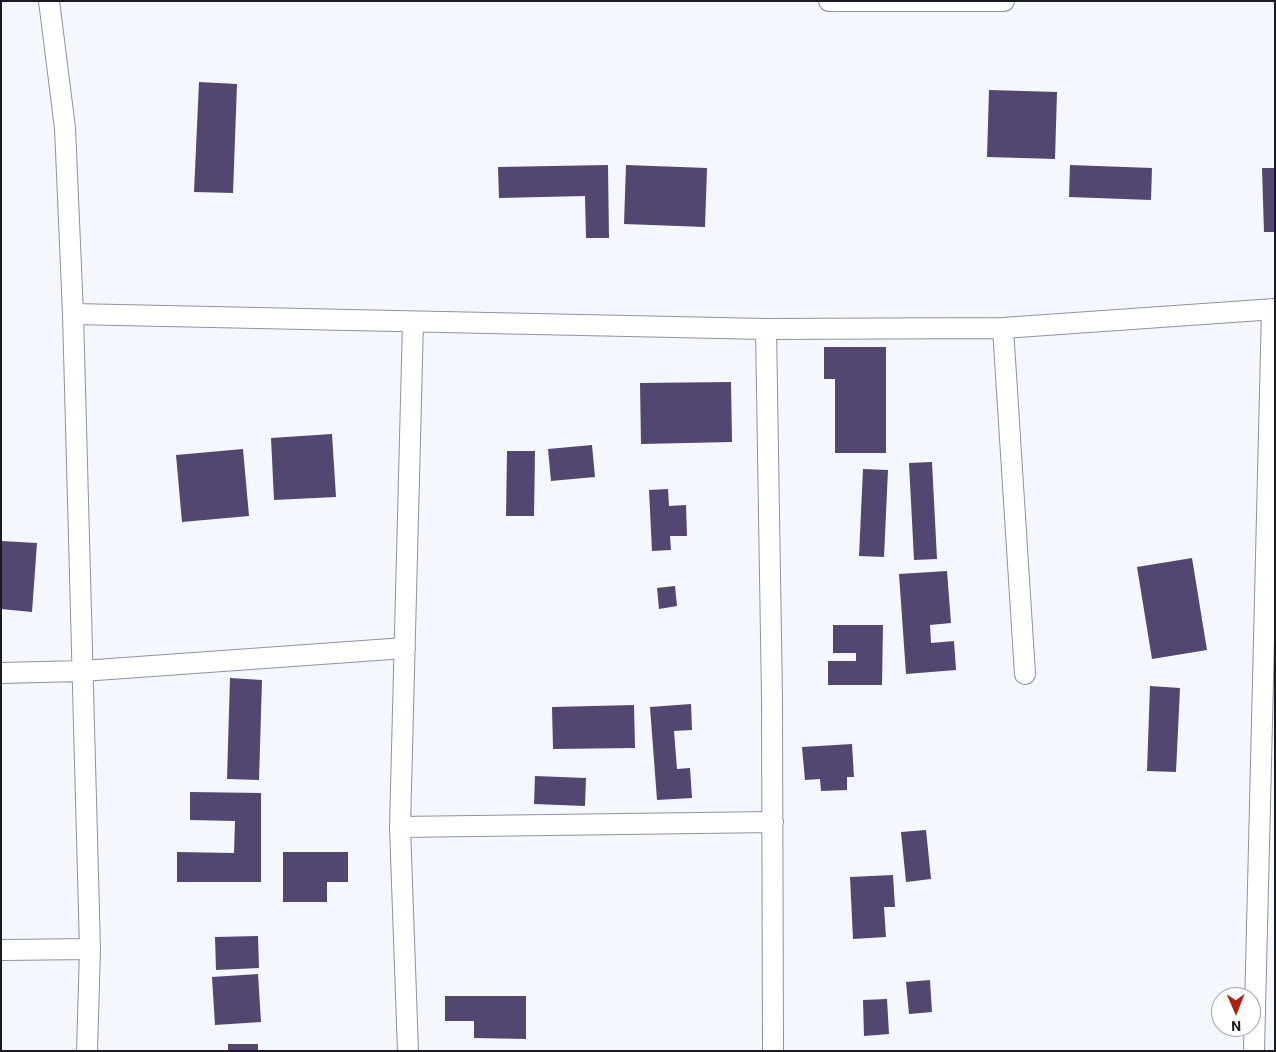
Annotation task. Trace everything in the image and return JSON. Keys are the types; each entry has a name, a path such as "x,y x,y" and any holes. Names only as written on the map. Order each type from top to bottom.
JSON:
{"street":[{"path":"49,1 65,128 73,314 90,950 87,1051"},
{"path":"829,1 1004,1"},
{"path":"73,314 766,329 1003,328 1273,309 1254,1051"},
{"path":"408,1051 400,827 413,322"},
{"path":"1003,328 1025,674"},
{"path":"766,329 773,822 773,1051"},
{"path":"1,673 82,671 405,648"},
{"path":"400,827 773,822"},
{"path":"1,950 90,950"}],"building":[{"path":"199,82 237,84 233,193 194,192"},
{"path":"989,90 1057,92 1055,159 987,157"},
{"path":"608,165 609,238 586,238 585,196 499,198 498,167"},
{"path":"626,165 707,168 705,227 624,224"},
{"path":"1070,165 1152,168 1151,200 1069,197"},
{"path":"1262,168 1275,168 1275,232 1264,232"},
{"path":"824,347 886,347 886,453 835,453 835,379 824,379"},
{"path":"731,382 732,442 641,444 640,383"},
{"path":"332,434 336,497 274,500 271,438"},
{"path":"592,445 595,477 551,481 548,449"},
{"path":"243,449 249,516 182,522 176,455"},
{"path":"507,451 535,451 534,516 506,516"},
{"path":"932,462 937,559 914,560 909,463"},
{"path":"863,469 888,470 884,557 859,556"},
{"path":"668,489 669,506 686,505 687,536 670,536 671,550 652,551 649,490"},
{"path":"1,541 37,543 32,612 1,609"},
{"path":"1192,558 1207,650 1152,659 1137,567"},
{"path":"947,571 951,623 930,625 931,643 954,641 956,670 906,674 899,574"},
{"path":"675,586 677,606 659,609 657,588"},
{"path":"833,625 883,625 882,685 828,685 828,661 856,661 856,653 833,653"},
{"path":"230,678 262,680 259,780 227,779"},
{"path":"1150,686 1180,688 1176,772 1147,771"},
{"path":"691,704 692,730 674,731 677,769 690,768 692,798 657,800 650,707"},
{"path":"634,705 635,748 553,749 552,707"},
{"path":"852,744 854,777 847,777 847,790 821,791 820,779 805,780 802,747"},
{"path":"535,776 586,778 585,806 534,804"},
{"path":"190,792 261,793 261,882 177,882 177,852 234,853 235,821 190,820"},
{"path":"926,830 931,879 906,882 901,832"},
{"path":"283,852 348,852 348,882 327,882 327,902 283,902"},
{"path":"893,875 895,907 884,907 886,937 853,939 850,877"},
{"path":"258,936 259,968 216,970 215,937"},
{"path":"258,974 261,1022 215,1025 212,977"},
{"path":"930,980 932,1012 909,1014 906,982"},
{"path":"445,996 526,996 526,1039 474,1038 474,1021 445,1021"},
{"path":"887,999 889,1034 864,1036 863,1000"},
{"path":"228,1044 258,1044 258,1051 228,1051"}]}
